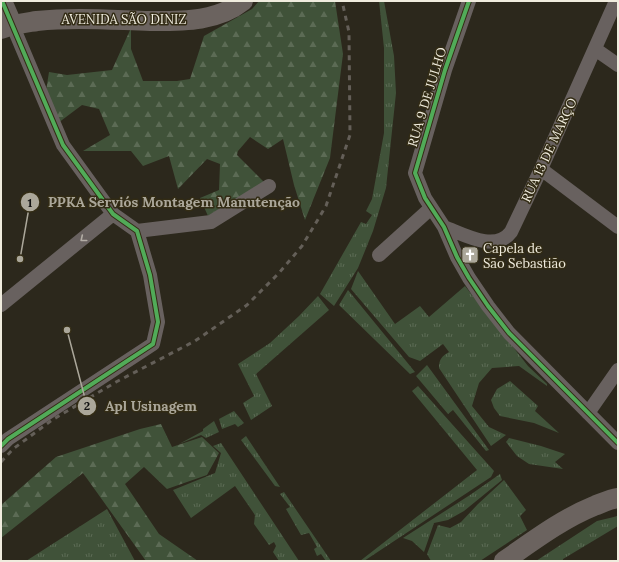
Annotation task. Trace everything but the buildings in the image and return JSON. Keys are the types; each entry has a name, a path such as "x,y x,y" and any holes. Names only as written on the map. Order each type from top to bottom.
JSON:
{"street":[{"path":"2,1 6,26 63,145 113,214 137,231 150,275 158,322 153,344 3,438"},
{"name":"AVENIDA SÃO DINIZ","path":"6,26 57,19 169,21 206,19 237,6 243,1"},
{"name":"RUA 9 DE JULHO","path":"469,1 444,70 415,173 428,203 444,227 460,263 488,306 510,332 618,443"},
{"name":"RUA 13 DE MARÇO","path":"444,227 482,241 496,242 506,238 511,232 541,169 616,1"},
{"path":"595,49 618,65"},
{"path":"541,169 618,227"},
{"path":"137,231 211,222 269,186"},
{"path":"379,255 428,203"},
{"path":"1,305 113,214"},
{"path":"588,413 618,370"},
{"path":"504,561 561,522 586,509 618,498"}],"green space":[{"path":"259,1 335,1 343,54 330,158 305,220 294,185 283,139 268,149 250,137 238,151 237,155 264,182 208,216 200,198 219,190 220,164 207,159 178,189 169,156 143,166 131,151 83,151 110,135 99,109 82,105 58,123 46,91 49,72 67,75 112,70 131,28 131,49 143,81 177,81 190,79 204,36 252,9"},
{"path":"379,1 384,1 394,56 396,93 386,188 373,231 358,268 334,306 320,294 361,222 366,224 372,215 366,211 372,199 384,133 384,48"},
{"path":"358,271 395,324 420,306 429,317 465,286 528,366 547,384 547,386 519,366 492,368 479,383 472,406 489,427 506,435 491,446 439,368 441,358 449,352 443,344 420,361 409,357 351,289"},
{"path":"348,290 415,372 410,374 339,305"},
{"path":"318,296 329,310 256,374 272,406 251,420 243,403 254,396 238,364 270,343"},
{"path":"427,365 489,450 486,451 453,410 448,414 416,376"},
{"path":"510,381 538,406 535,411 559,433 534,423 500,416 494,408 491,400 497,389"},
{"path":"418,386 494,471 491,477 364,561 360,561 477,470 412,391"},
{"path":"234,411 244,423 238,427 235,424 222,429 219,419"},
{"path":"214,421 219,432 206,438 201,435 179,444 203,431 203,429"},
{"path":"161,424 172,447 202,437 219,453 207,475 167,489 144,467 125,484 159,534 198,561 146,561 83,473 1,538 1,505 56,457 140,429"},
{"path":"246,436 280,487 275,486 241,440"},
{"path":"509,438 565,454 555,462 563,469 529,464 517,456 506,442"},
{"path":"221,443 299,561 279,561 273,552 276,546 274,542 269,545 254,524 255,515 235,486 191,518 173,490 215,473 221,453 213,446"},
{"path":"500,474 502,480 464,511 448,520 434,523 424,552 412,541 403,538 470,495"},
{"path":"504,480 526,510 520,516 527,530 480,561 431,561 427,554 438,525 450,528 461,522"},
{"path":"284,492 331,561 326,561 321,554 317,556 314,549 317,547 309,533 301,535 286,509 290,507 280,494"},
{"path":"107,509 135,561 26,561"},
{"path":"618,516 618,526 563,559 563,561 536,561 597,521"}],"railway":[{"path":"1,462 13,449 52,420 116,382 195,341 247,305 279,273 302,246 326,206 350,135 349,32 342,1"}],"cycle path":[{"path":"1,446 8,439 153,344 158,322 150,275 137,231 113,214 63,145 2,1"},
{"path":"469,1 445,70 415,173 425,198 444,227 457,257 488,306 509,333 618,443"}],"place":[{"name":"Capela de São Sebastião","path":"470,255"},
{"name":"PPKA Serviós Montagem Manutenção","path":"20,259"},
{"name":"Apl Usinagem","path":"67,330"}]}
